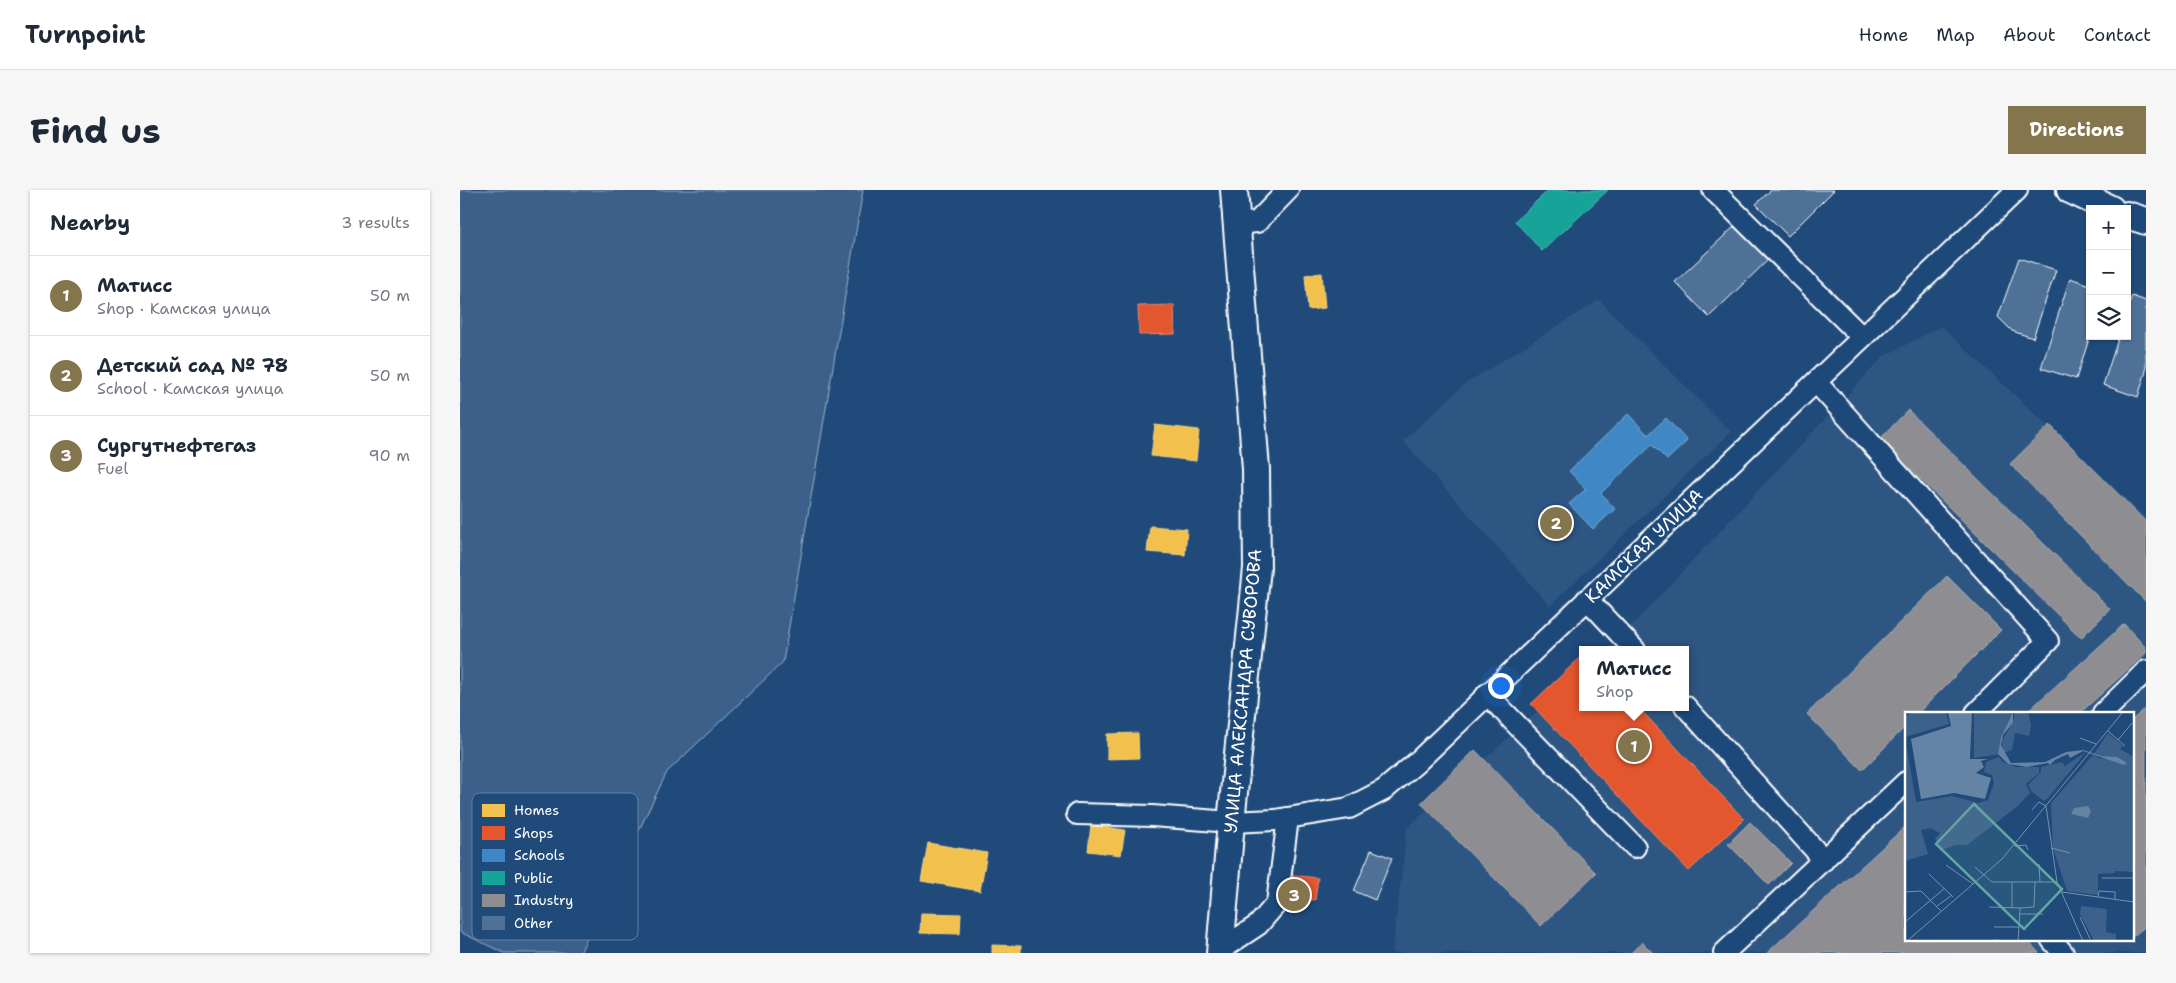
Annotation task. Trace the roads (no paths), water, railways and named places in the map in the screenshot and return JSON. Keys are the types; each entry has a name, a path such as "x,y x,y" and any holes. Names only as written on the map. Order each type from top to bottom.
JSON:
{"main road":[{"name":"УЛИЦА АЛЕКСАНДРА СУВОРОВА","path":"1220,951 1257,568 1256,469 1234,190"},
{"path":"2070,190 2102,205"},
{"path":"2131,217 2146,220"}],"street":[{"path":"1237,224 1257,222 1288,190"},
{"path":"1713,190 1862,337"},
{"name":"КАМСКАЯ УЛИЦА","path":"1077,814 1231,822 1288,818 1350,808 1384,790 1488,694 2017,190"},
{"path":"1816,382 2048,641 1977,712"},
{"path":"1587,599 1631,646"},
{"path":"2104,712 2146,672"},
{"path":"1488,694 1635,847"},
{"path":"1689,710 1824,860"},
{"path":"1724,953 1905,783"},
{"path":"1220,951 1258,925 1277,903 1288,818"},
{"path":"2052,940 2063,953"}],"place":[{"name":"Детский сад № 78","path":"1556,523"},
{"name":"Матисс","path":"1634,746"},
{"name":"Сургутнефтегаз","path":"1294,895"}]}
